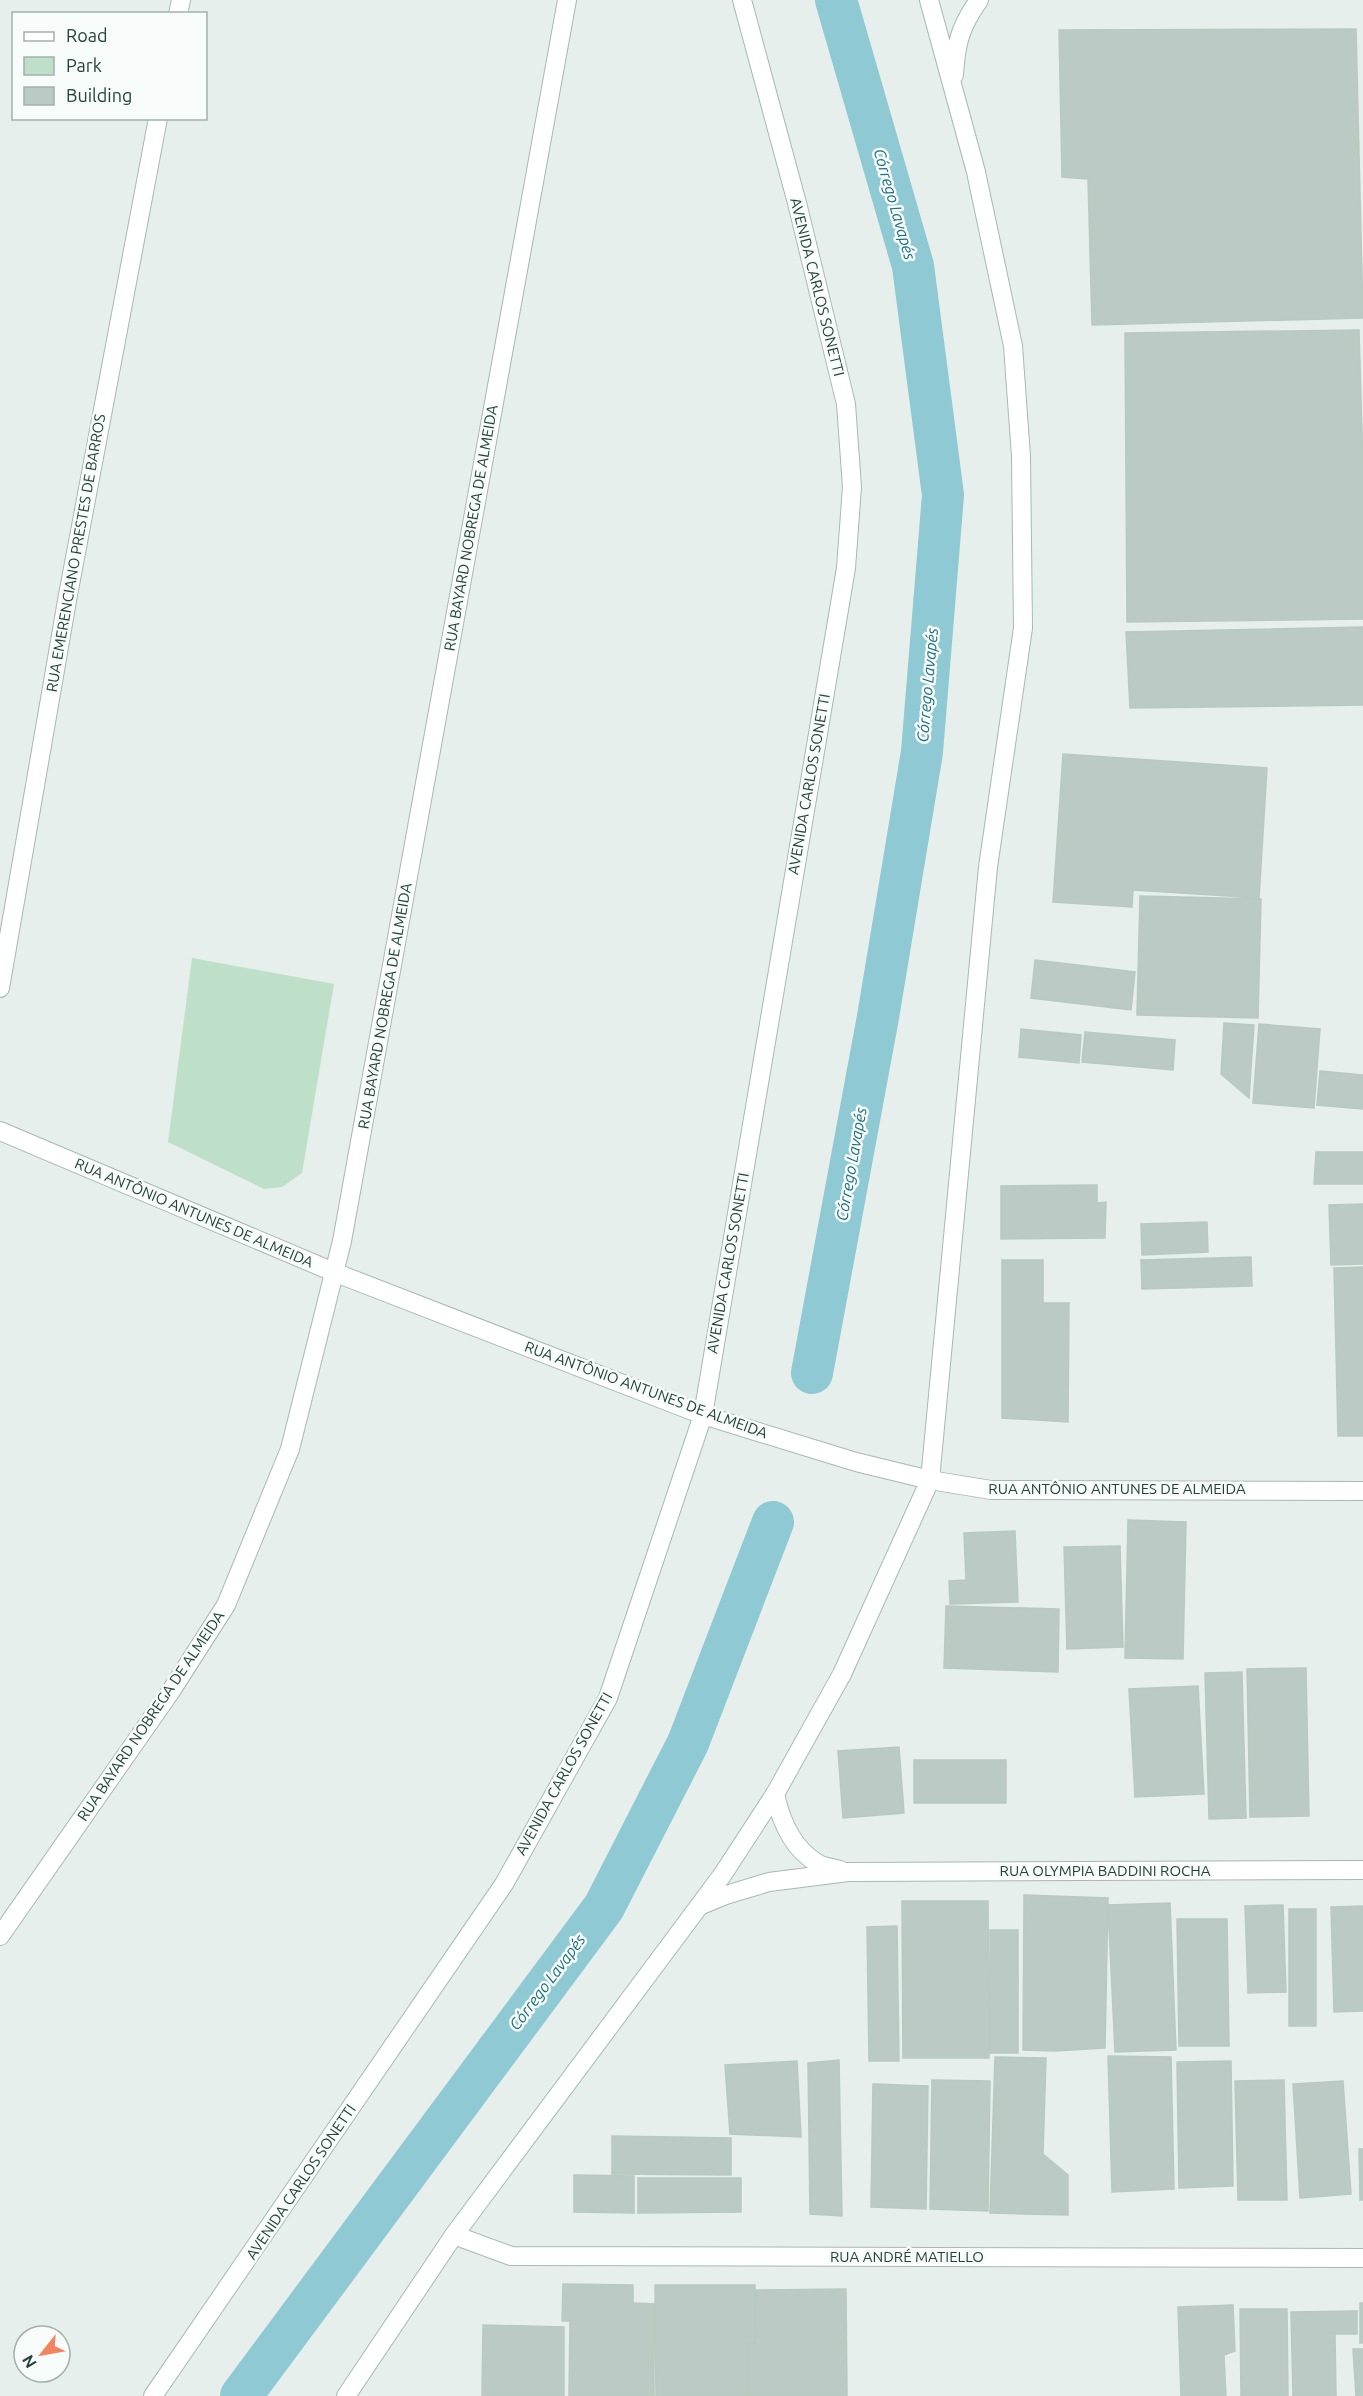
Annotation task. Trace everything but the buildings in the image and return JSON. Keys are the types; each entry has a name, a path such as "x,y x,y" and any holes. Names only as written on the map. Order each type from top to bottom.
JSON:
{"street":[{"name":"RUA BAYARD NOBREGA DE ALMEIDA","path":"0,1936 171,1691 226,1605 291,1449 336,1273 567,0"},
{"name":"AVENIDA CARLOS SONETTI","path":"153,2396 504,1884 574,1760 608,1698 703,1414 846,567 852,487 846,404 797,203 742,0"},
{"path":"346,2396 454,2235 699,1906 776,1794 842,1674 930,1480 988,867 1023,628 1021,456 1013,346 976,172 929,0"},
{"path":"953,89 956,52 964,21 979,0"},
{"name":"RUA EMERENCIANO PRESTES DE BARROS","path":"0,988 68,595 158,120"},
{"name":"RUA ANTÔNIO ANTUNES DE ALMEIDA","path":"0,1131 336,1273 734,1426 856,1462 930,1480 991,1490 1363,1491"},
{"name":"RUA OLYMPIA BADDINI ROCHA","path":"776,1794 779,1815 792,1842 818,1864 848,1872"},
{"name":"RUA OLYMPIA BADDINI ROCHA","path":"699,1906 770,1882 848,1872 1363,1870"},
{"name":"RUA ANDRÉ MATIELLO","path":"454,2235 511,2256 1363,2258"}],"green space":[{"path":"192,958 334,984 302,1173 282,1187 264,1189 168,1142"}],"waterway":[{"name":"Córrego Lavapés","path":"812,1373 878,1017 922,752 943,495 913,266 836,0"},
{"name":"Córrego Lavapés","path":"241,2396 604,1907 688,1743 773,1522"}]}
